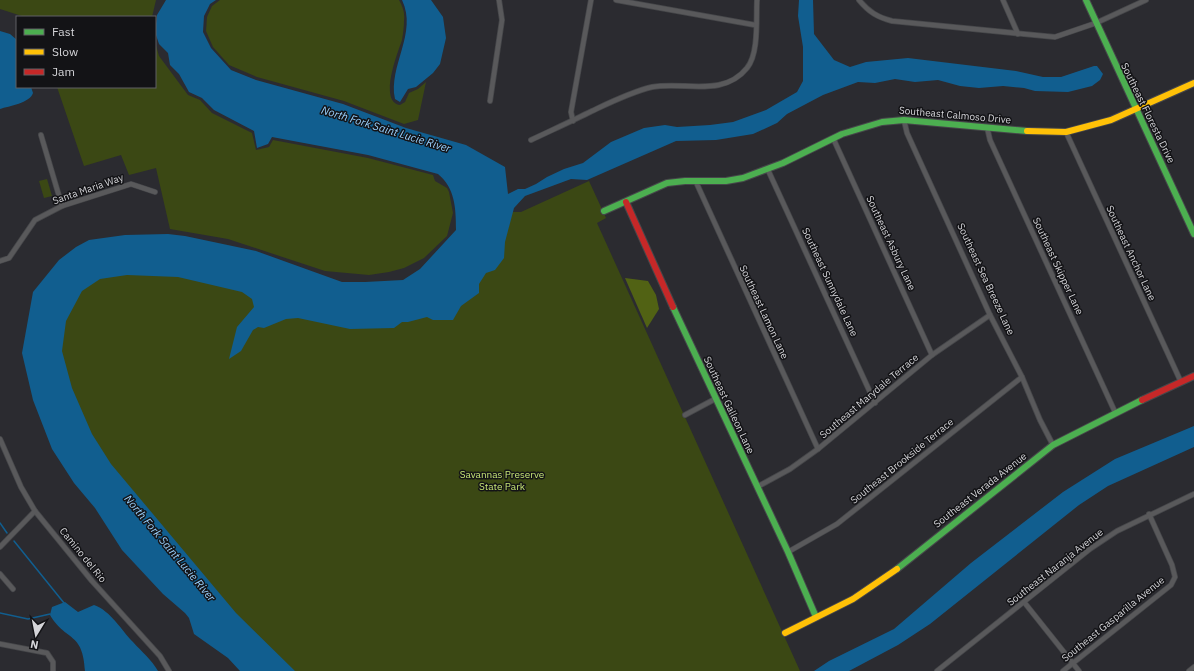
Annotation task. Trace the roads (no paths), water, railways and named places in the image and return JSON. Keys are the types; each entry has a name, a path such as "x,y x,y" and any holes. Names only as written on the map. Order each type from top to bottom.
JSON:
{"street":[{"path":"490,101 502,20 499,0"},
{"path":"572,121 571,112 591,0"},
{"path":"616,0 755,25"},
{"path":"531,140 624,96 652,87 677,85 713,87 738,77 748,68 755,52 757,0"},
{"path":"859,0 867,10 877,17 892,22 1055,37 1096,23 1146,0"},
{"path":"1003,0 1018,34"},
{"name":"Southeast Floresta Drive","path":"1086,0 1111,58 1136,108 1194,234"},
{"name":"Southeast Calmoso Drive","path":"604,211 663,184 677,181 722,181 743,178 768,170 833,138 870,124 890,120 904,120 1033,132 1066,132 1110,120 1194,82"},
{"name":"Southeast Sea Breeze Lane","path":"904,120 908,133 990,314 1022,377 1040,420 1053,445"},
{"name":"Southeast Skipper Lane","path":"987,127 990,140 1115,412"},
{"name":"Southeast Anchor Lane","path":"1066,132 1181,382"},
{"path":"41,135 62,206"},
{"name":"Southeast Asbury Lane","path":"833,138 932,355"},
{"name":"Southeast Sunnydale Lane","path":"768,170 875,403"},
{"name":"Southeast Lamon Lane","path":"696,182 699,192 818,449"},
{"name":"Santa Maria Way","path":"0,261 9,258 35,220 62,206 131,184 155,192"},
{"name":"Southeast Galleon Lane","path":"626,202 715,399 788,552 816,617"},
{"name":"Southeast Marydale Terrace","path":"757,487 790,469 818,449 932,355 990,314"},
{"name":"Southeast Verada Avenue","path":"785,633 853,599 894,572 1053,445 1115,412 1194,376"},
{"name":"Southeast Brookside Terrace","path":"788,552 837,524 1022,377"},
{"path":"685,415 715,399"},
{"name":"Camino del Rio","path":"0,439 21,487 35,511 92,581 160,656 169,671"},
{"name":"Southeast Naranja Avenue","path":"937,671 1112,534 1149,514 1194,494"},
{"path":"0,547 35,511"},
{"name":"Southeast Gasparilla Avenue","path":"1063,671 1171,585 1175,577 1172,565 1149,514"},
{"path":"0,574 13,589"},
{"path":"1024,602 1079,671"},
{"path":"0,644 47,653 53,662 53,671"},
{"path":"1189,671 1194,667"}],"water":[{"name":"North Fork Saint Lucie River","path":"166,0 216,0 210,4 204,16 203,32 211,48 231,70 256,80 343,104 406,128 466,145 505,167 508,194 518,189 525,189 564,169 583,163 611,142 644,128 665,125 677,127 733,122 766,110 797,92 803,81 803,47 798,16 799,0 813,0 814,34 834,60 850,67 866,62 908,58 1016,71 1043,77 1061,77 1094,66 1097,66 1103,74 1100,80 1092,86 1068,92 1035,91 1024,88 1003,86 979,88 960,86 938,80 915,82 895,79 875,83 858,82 823,95 787,114 777,123 753,134 716,140 676,141 587,180 571,179 525,196 514,208 505,242 504,258 495,270 486,273 479,284 479,293 461,306 453,320 433,320 427,317 402,322 394,328 350,329 298,318 286,319 264,328 258,327 253,330 241,351 229,359 237,327 254,307 252,299 242,292 178,277 127,275 100,279 82,291 66,321 62,351 72,388 92,434 111,464 236,613 295,671 240,671 228,658 194,634 189,618 185,613 163,594 122,550 95,508 74,483 52,449 33,400 22,353 33,292 59,260 76,247 89,240 125,235 168,234 185,236 256,251 342,282 403,280 420,269 456,230 455,206 448,186 438,174 368,155 272,137 268,144 257,148 254,131 214,110 202,98 189,92 179,74 170,65 168,53 159,44 156,35 157,15"},
{"path":"402,0 431,0 443,17 446,38 440,64 433,73 416,87 408,89 400,102 395,99 394,87 395,74 407,25 406,12"},
{"path":"0,31 10,34 16,39 16,88 31,88 33,93 24,102 0,109"},
{"path":"1194,426 1194,447 1108,486 1079,505 930,624 898,645 849,671 814,671 829,661 894,629 971,563 1063,492 1115,459"},
{"path":"65,602 78,612 94,605 106,612 158,671 85,671 84,658 81,649 73,638 56,624 50,615 52,607"}],"waterway":[{"path":"0,523 7,533"},
{"path":"14,541 64,603"},
{"path":"0,613 28,619 50,614"}],"park label":[{"name":"Savannas Preserve State Park","path":"502,480"}]}
